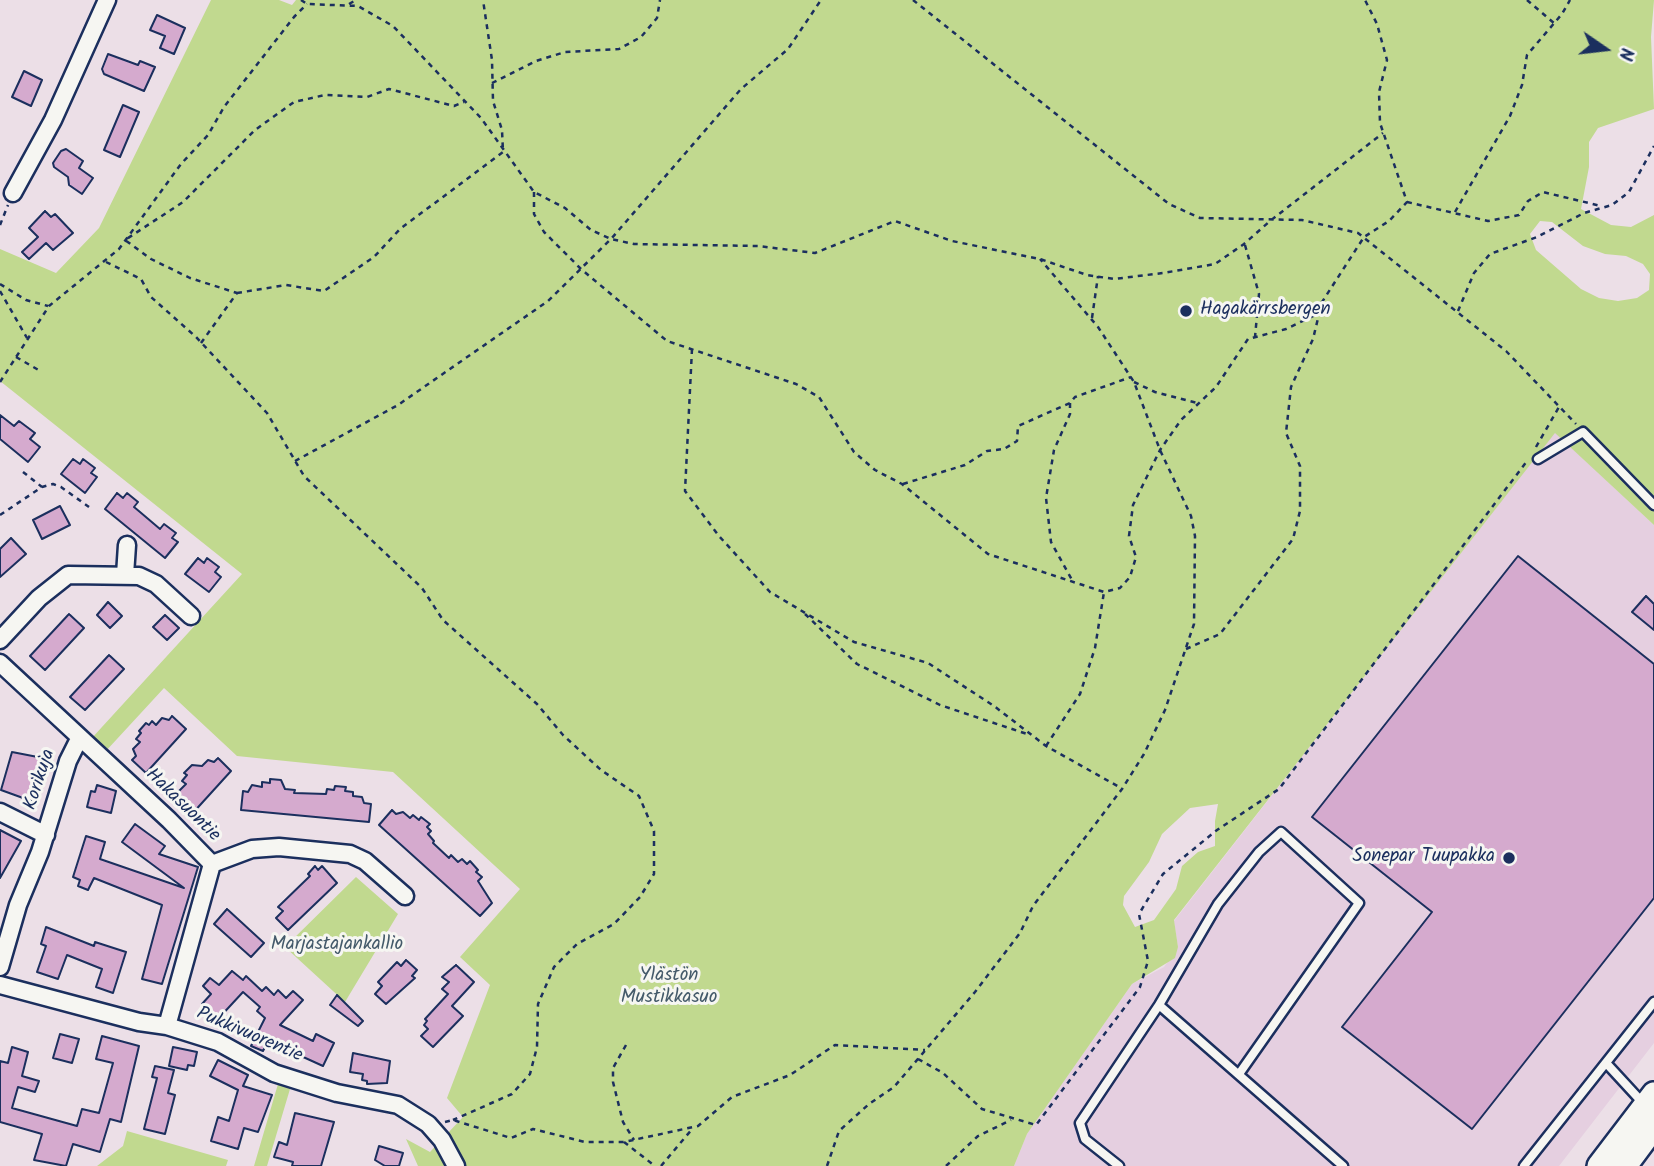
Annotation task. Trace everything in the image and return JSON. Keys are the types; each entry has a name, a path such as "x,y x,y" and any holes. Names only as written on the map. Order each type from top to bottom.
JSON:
{"main road":[{"path":"1599,1166 1652,1110"},
{"path":"1625,1166 1652,1110"}],"street":[{"path":"13,193 53,120 107,0"},
{"path":"125,575 127,545"},
{"path":"0,640 60,579 68,575 139,576 156,584 191,616"},
{"name":"Hakasuontie","path":"0,663 169,820 212,864 167,1026"},
{"name":"Korikuja","path":"0,967 18,905 46,835 68,761 79,739"},
{"name":"Korikuja","path":"0,812 46,835"},
{"path":"212,864 252,849 279,847 350,855 365,861 405,896"},
{"name":"Pukkivuorentie","path":"0,985 139,1022 167,1026 218,1042 274,1073 337,1093 398,1105 428,1124 442,1140 456,1166"}],"lane":[{"path":"1538,459 1583,432 1654,505"},
{"path":"1119,1166 1085,1139 1080,1122 1159,1005 1218,904 1259,852 1281,832 1359,903 1238,1074"},
{"path":"1524,1166 1654,1002"},
{"path":"1159,1005 1343,1166"},
{"path":"1607,1064 1652,1110"}],"path":[{"path":"301,0 307,4 358,6 393,26 466,102 534,192 544,195 591,230 611,239 634,244 758,246 815,253 895,222 953,241 1040,259 1114,279 1215,264 1383,133"},
{"path":"346,6 356,0"},
{"path":"483,0 493,101 502,130 503,152"},
{"path":"492,83 536,61 565,52 619,50 641,37 656,18 660,0"},
{"path":"295,461 371,422 430,385 517,325 581,270 741,89 788,49 821,0"},
{"path":"913,0 1169,204 1200,218 1301,220 1358,233 1506,351 1583,432"},
{"path":"1365,0 1377,24 1387,60 1379,92 1380,123 1407,202"},
{"path":"1527,0 1555,24"},
{"path":"1455,212 1510,116 1522,85 1527,55 1555,24 1570,0"},
{"path":"0,382 49,306 106,262 125,240 181,164 208,135 224,107 307,4"},
{"path":"125,240 183,202 255,130 294,102 326,95 367,97 389,89 454,106 466,102"},
{"path":"1458,313 1474,273 1490,254 1612,205 1629,192 1654,146"},
{"path":"125,240 151,259 190,278 237,293 286,285 324,291 374,257 400,229 503,152"},
{"path":"534,192 534,214 544,232 581,270 667,341 796,384 819,397 853,452 875,470 902,484 988,554 1104,592 1120,588 1129,577 1136,557 1129,536 1133,505 1160,450 1198,403 1216,387 1248,339 1286,329 1313,316 1364,237 1389,221 1407,202"},
{"path":"1407,202 1489,221 1502,221 1519,215 1528,201 1543,192 1604,207"},
{"path":"0,225 13,193"},
{"path":"1244,244 1259,294 1255,337"},
{"path":"827,1166 834,1137 869,1104 894,1087 925,1051 1020,933 1033,906 1122,789 1165,710 1194,624 1195,536 1191,516 1160,450 1134,382 1091,320 1040,259"},
{"path":"106,262 141,279 151,297 201,343 267,413 295,461 313,485 422,588 443,620 537,704 563,735 592,761 639,796 654,831 654,874 640,897 614,924 577,944 554,967 538,1004 537,1047 530,1074 512,1094 453,1120 428,1124"},
{"path":"1091,320 1098,276"},
{"path":"0,284 26,300 49,306"},
{"path":"0,291 27,338"},
{"path":"201,343 237,293"},
{"path":"1186,649 1220,634 1293,538 1300,511 1300,466 1286,433 1291,387 1313,339 1322,301"},
{"path":"692,349 685,491 719,536 770,592 854,642 928,663 994,706 1046,746 1122,789"},
{"path":"16,357 42,372"},
{"path":"902,484 965,466 987,451 1004,449 1017,441 1018,426 1070,403 1075,397 1131,377"},
{"path":"1134,382 1155,392 1198,403"},
{"path":"1070,403 1070,414 1054,450 1046,498 1051,542 1072,580"},
{"path":"918,1059 943,1073 982,1109 1037,1125 1140,987 1148,961 1139,914 1163,874 1217,830 1279,789 1324,732 1355,684 1387,650 1510,487 1559,407"},
{"path":"23,472 42,487"},
{"path":"0,515 42,487 53,484 89,507"},
{"path":"1046,746 1080,694 1095,648 1104,592"},
{"path":"801,611 857,663 940,705 1033,736"},
{"path":"626,1045 613,1068 613,1082 623,1122 634,1140"},
{"path":"661,1166 693,1127 732,1097 790,1075 835,1045 925,1051"},
{"path":"946,1166 978,1136 1012,1119"},
{"path":"453,1120 511,1138 533,1129 585,1142 624,1142 693,1127"},
{"path":"624,1142 654,1166"}],"shaded area":[{"path":"1555,432 1654,525 1654,1043 1559,1166 1014,1166 1027,1134 1132,984 1164,967 1178,947 1174,921"}],"green space":[{"name":"Ylästön Mustikkasuo","path":"211,0 279,0 292,5 296,0 1654,0 1651,37 1654,109 1598,128 1589,142 1589,167 1581,209 1611,225 1631,227 1654,215 1654,525 1555,433 1174,920 1178,947 1175,958 1132,984 1027,1134 1014,1166 418,1166 406,1139 430,1152 463,1117 447,1098 490,985 460,957 520,889 393,772 237,756 164,688 105,752 91,739 242,574 0,381 0,249 56,273 99,228","holes":["1540,221 1552,222 1583,246 1605,254 1626,256 1643,264 1650,274 1649,290 1637,298 1618,301 1599,298 1581,289 1536,250 1530,234","1218,804 1215,846 1198,852 1182,866 1176,889 1154,920 1135,927 1123,905 1124,896 1149,862 1162,834 1190,808"]},
{"name":"Marjastajankallio","path":"356,877 398,914 345,1002 285,947"},
{"path":"278,1084 290,1089 267,1166 254,1166"},
{"path":"127,1131 228,1160 226,1166 97,1166 123,1146"}],"building":[{"path":"157,15 185,28 174,54 160,48 165,36 150,30"},
{"path":"108,54 138,65 140,61 155,67 144,91 104,74 102,69"},
{"path":"24,71 42,80 31,106 12,97"},
{"path":"123,105 139,112 120,157 104,150"},
{"path":"66,149 83,161 79,168 93,178 82,194 69,185 68,177 54,167 53,163 61,151"},
{"path":"45,211 51,217 55,214 73,233 53,250 46,243 29,259 22,252 38,237 29,228"},
{"path":"0,415 14,426 19,421 35,433 30,439 40,447 28,462 0,439"},
{"path":"73,459 80,464 83,459 95,468 91,473 97,477 85,493 61,474"},
{"path":"117,493 123,498 127,493 138,502 134,507 160,529 164,524 176,533 172,538 178,542 165,558 105,509"},
{"path":"60,506 70,525 42,539 33,520"},
{"path":"11,538 26,554 0,577 0,549"},
{"name":"Sonepar Tuupakka","path":"1518,556 1654,664 1654,898 1472,1129 1342,1027 1432,912 1312,817"},
{"path":"198,558 204,563 207,558 219,567 215,572 221,577 209,592 185,574"},
{"path":"1646,596 1654,604 1654,630 1632,612"},
{"path":"108,602 122,616 110,628 97,615"},
{"path":"69,614 84,628 45,670 30,656"},
{"path":"165,615 179,628 167,640 153,627"},
{"path":"109,655 124,669 85,710 70,697"},
{"path":"172,716 186,729 146,773 132,760 136,756 133,749 140,742 136,739 141,733 139,731 146,723 149,725 152,721 156,725 162,718 169,720"},
{"path":"12,752 48,759 34,802 1,790"},
{"path":"218,758 231,771 191,815 178,802 181,798 179,791 186,784 182,781 187,775 184,773 192,765 202,766 208,760 214,762"},
{"path":"270,779 281,780 285,789 295,790 294,793 326,794 327,789 334,790 335,786 346,787 345,791 353,792 353,796 362,797 364,803 371,804 369,822 241,810 243,791 248,792 252,785 262,787 262,782 270,783"},
{"path":"97,785 116,791 111,813 87,807 91,791 95,792"},
{"path":"392,810 396,814 403,812 410,818 413,815 419,820 421,817 430,824 427,827 431,831 428,834 433,843 449,858 451,855 458,862 462,859 467,864 470,861 478,870 476,872 482,877 478,881 492,903 480,916 379,825"},
{"path":"135,824 165,846 159,854 198,867 162,984 142,979 162,905 94,878 88,890 78,886 80,880 73,877 86,836 105,842 100,859 184,888 122,842"},
{"path":"0,830 21,841 0,878"},
{"path":"315,866 318,870 322,866 337,883 288,930 276,918 283,911 278,907 310,876 308,874"},
{"path":"227,909 264,943 251,957 214,924"},
{"path":"46,927 94,946 95,942 126,952 113,993 96,987 102,969 67,955 58,979 37,972 46,946 41,944"},
{"path":"406,960 417,970 412,976 415,978 386,1004 375,994 382,986 378,982 397,962 401,966"},
{"path":"456,965 474,982 452,1006 463,1016 433,1047 421,1036 428,1029 424,1025 427,1021 425,1019 448,994 442,989 449,982 442,977"},
{"path":"232,971 243,980 246,976 262,991 266,987 274,995 278,990 286,998 293,991 303,1000 280,1025 313,1041 316,1034 334,1043 323,1066 268,1041 263,1051 251,1046 265,1018 257,1011 260,1007 243,992 218,1019 202,1004 211,994 203,986 210,978 219,985"},
{"path":"337,995 363,1021 358,1026 330,1005"},
{"path":"60,1034 79,1039 72,1063 53,1058"},
{"path":"102,1036 139,1046 121,1122 110,1119 100,1152 73,1144 66,1166 34,1160 42,1134 0,1122 0,1061 8,1063 12,1047 28,1052 22,1076 39,1081 35,1092 18,1087 12,1108 77,1126 82,1109 99,1113 113,1063 96,1059"},
{"path":"173,1047 197,1052 194,1066 188,1065 187,1070 169,1066"},
{"path":"353,1053 390,1061 387,1083 367,1084 367,1081 362,1080 363,1074 350,1072"},
{"path":"218,1060 248,1075 243,1086 272,1095 258,1132 244,1128 238,1149 211,1141 218,1117 229,1121 238,1090 210,1076"},
{"path":"155,1066 174,1070 168,1093 175,1095 165,1134 144,1129 157,1078 152,1077"},
{"path":"295,1113 334,1122 321,1166 292,1166 293,1162 274,1157 279,1142 287,1145"},
{"path":"379,1146 403,1153 399,1166 385,1166 375,1160"}],"place":[{"name":"Hagakärrsbergen","path":"1186,311"},
{"name":"Sonepar Tuupakka","path":"1509,858"}]}
